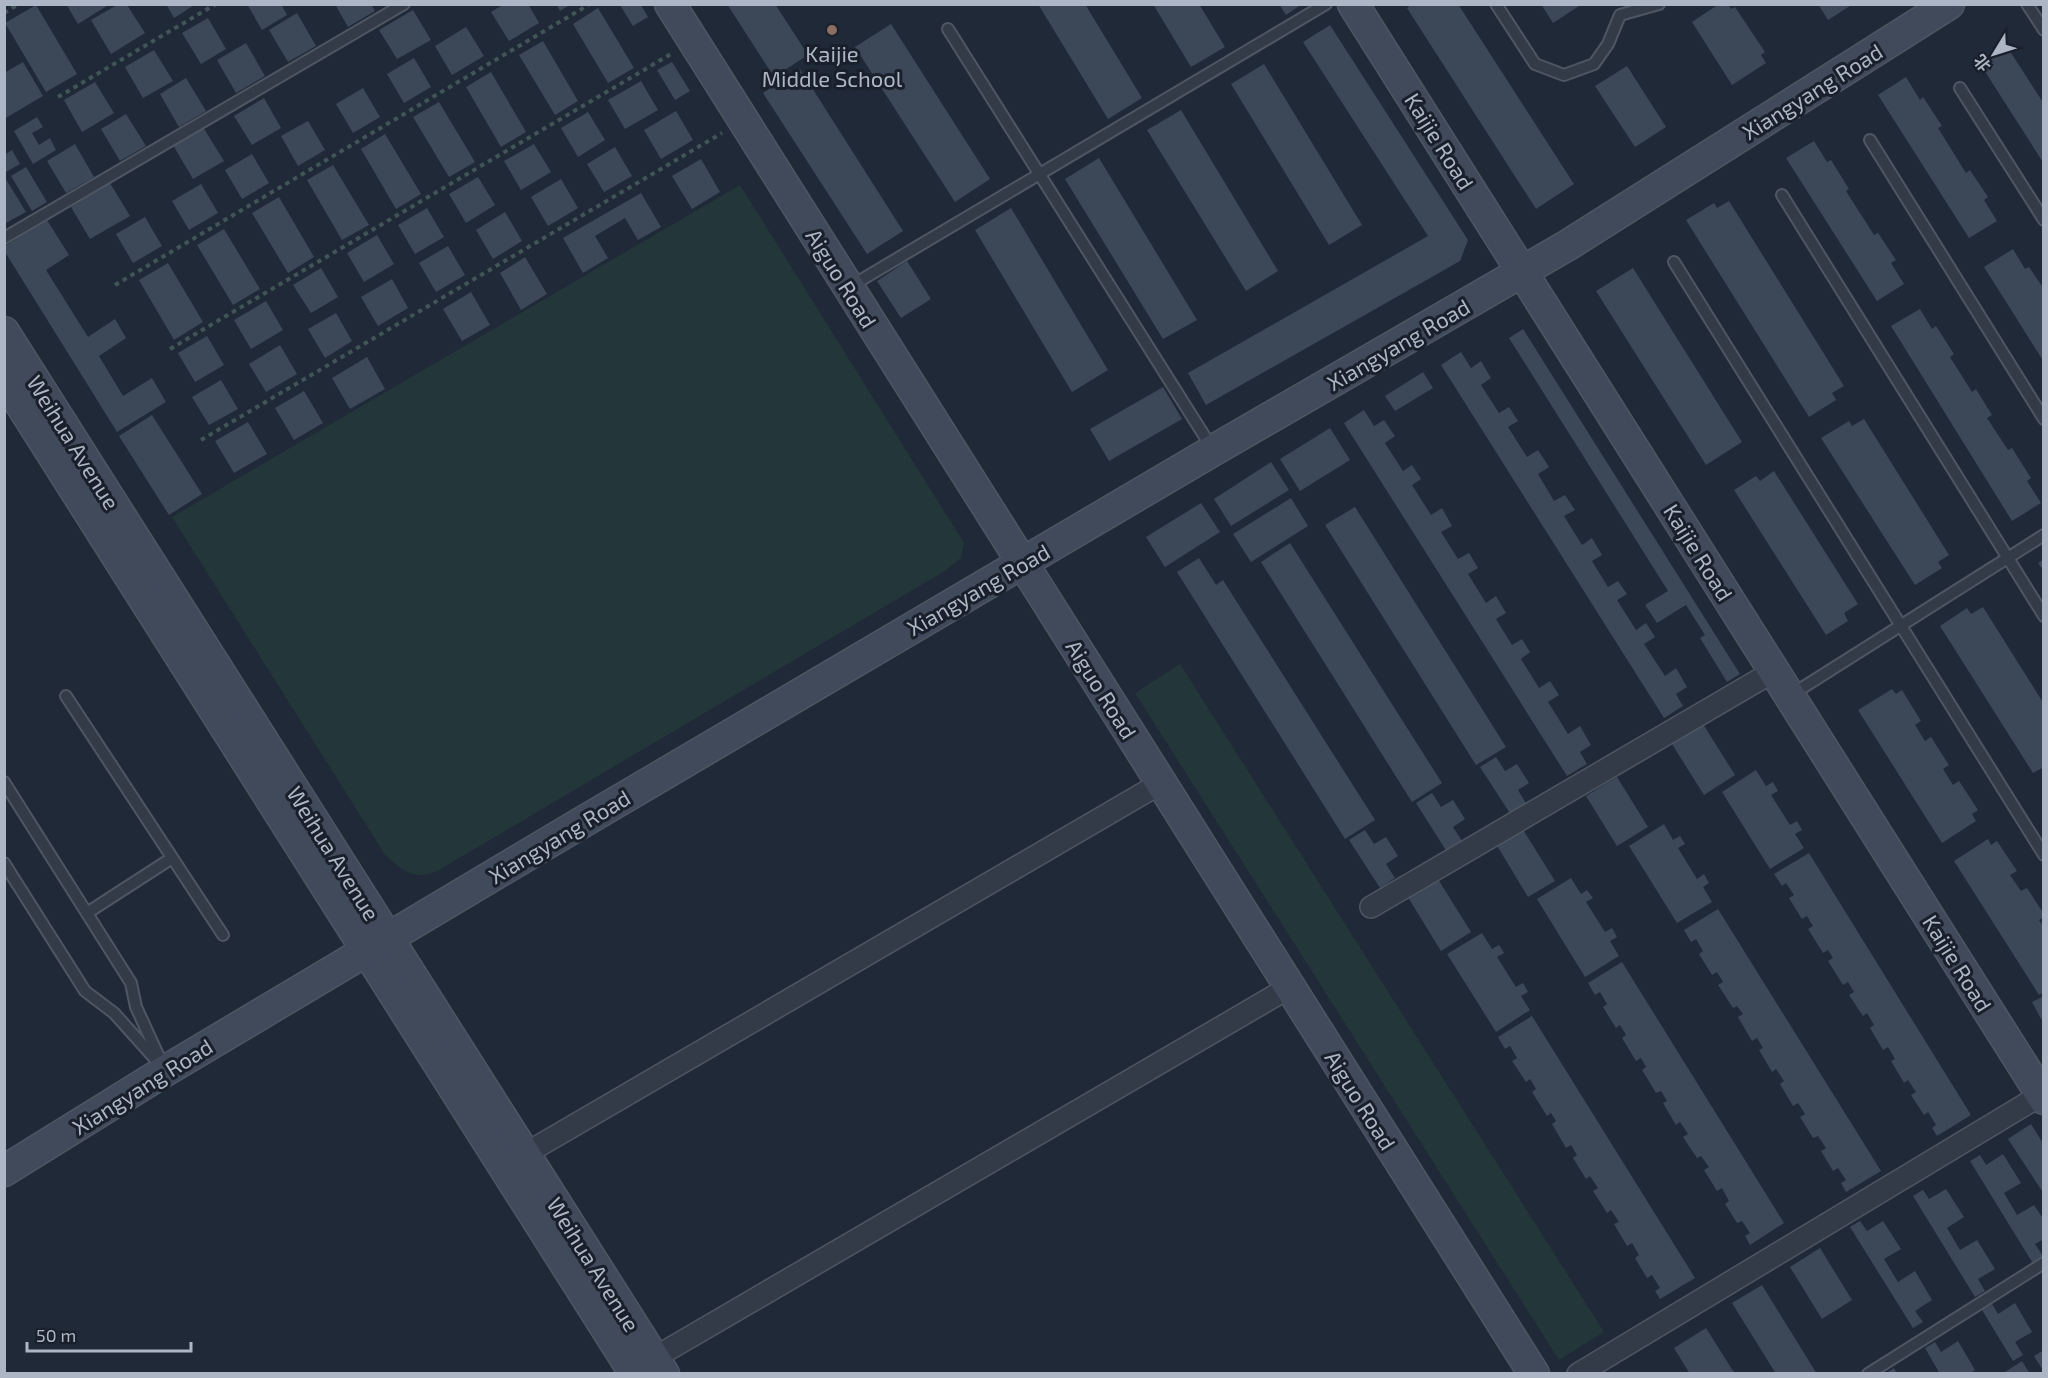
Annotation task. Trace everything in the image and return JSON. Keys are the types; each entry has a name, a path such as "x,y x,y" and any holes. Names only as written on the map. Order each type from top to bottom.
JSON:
{"street":[{"name":"Aiguo Road","path":"669,4 1534,1374"},
{"name":"Kaijie Road","path":"1353,4 2042,1097"},
{"name":"Xiangyang Road","path":"4,1171 377,944 1214,450 1568,245 1936,8"},
{"name":"Weihua Avenue","path":"4,333 377,944 525,1154 651,1368"},
{"name":"Weihua Avenue","path":"7,389 377,944 651,1368"},
{"path":"1371,907 1774,671"},
{"path":"525,1154 1161,783"},
{"path":"651,1368 1290,987"},
{"path":"1578,1374 2042,1097"}],"lane":[{"path":"4,238 404,4"},
{"path":"848,287 1326,4"},
{"path":"1496,4 1534,64 1564,75 1594,64 1608,44 1620,15 1659,4"},
{"path":"2027,4 2043,30"},
{"path":"948,29 1214,450"},
{"path":"1960,88 2043,220"},
{"path":"1870,140 2043,419"},
{"path":"1782,195 2043,616"},
{"path":"1674,262 2043,855"},
{"path":"1790,696 2043,535"},
{"path":"66,696 223,935"},
{"path":"4,782 131,983 136,1007 165,1071"},
{"path":"87,913 172,858"},
{"path":"4,863 85,991 114,1013 165,1071"},
{"path":"1868,1374 2043,1263"}],"path":[{"path":"4,13 19,4"},
{"path":"58,97 216,4"},
{"path":"115,285 590,4"},
{"path":"170,349 693,41"},
{"path":"201,440 743,120"}],"green space":[{"path":"740,185 964,543 961,558 943,572 439,870 423,875 409,872 396,865 384,853 172,517"},
{"path":"1180,664 1604,1332 1559,1360 1135,693"}],"building":[{"path":"66,4 110,4 78,24"},
{"path":"166,4 196,4 174,18"},
{"path":"247,4 281,4 287,15 262,30"},
{"path":"335,4 371,4 375,11 348,27"},
{"path":"504,4 528,4 539,23 509,41 491,12"},
{"path":"556,4 571,4 560,11"},
{"path":"727,4 775,4 808,55 774,77"},
{"path":"1038,4 1085,4 1142,98 1108,119"},
{"path":"1153,4 1199,4 1225,47 1191,67"},
{"path":"1279,4 1302,4 1286,15"},
{"path":"1412,4 1458,4 1574,184 1536,209 1407,8"},
{"path":"1541,4 1582,4 1553,23"},
{"path":"1719,4 1728,4 1731,9 1735,7 1765,52 1761,55 1766,63 1732,85 1692,22"},
{"path":"1818,4 1853,4 1828,20"},
{"path":"36,5 77,74 46,92 5,23"},
{"path":"117,5 127,5 145,33 111,54 91,20"},
{"path":"620,5 641,5 648,17 633,26"},
{"path":"598,8 634,68 608,83 573,24"},
{"path":"413,10 431,40 397,59 379,30"},
{"path":"297,13 316,46 288,62 269,30"},
{"path":"208,18 226,49 201,64 182,33"},
{"path":"891,24 990,179 955,202 855,47"},
{"path":"1330,25 1468,240 1460,261 1206,405 1188,373 1428,236 1303,42"},
{"path":"466,27 484,56 452,75 435,46"},
{"path":"543,41 578,101 555,115 519,55"},
{"path":"246,43 265,76 236,93 217,60"},
{"path":"2006,45 2044,104 2044,164 1979,62"},
{"path":"154,50 173,81 143,98 125,67"},
{"path":"414,58 431,87 404,103 387,74"},
{"path":"23,62 43,96 4,119 4,73"},
{"path":"672,62 690,91 675,100 657,70"},
{"path":"1264,64 1362,225 1329,245 1231,84"},
{"path":"1627,66 1666,127 1635,147 1595,86"},
{"path":"800,69 903,231 867,254 763,93"},
{"path":"491,72 526,132 501,147 466,87"},
{"path":"1906,77 1920,100 1923,97 1942,126 1938,128 1966,173 1970,170 1988,197 1984,200 1997,221 1969,238 1878,95"},
{"path":"186,78 206,111 179,127 160,94"},
{"path":"641,81 658,110 625,129 608,100"},
{"path":"95,82 114,113 82,132 64,100"},
{"path":"363,88 380,117 353,133 336,104"},
{"path":"264,98 281,128 252,145 234,116"},
{"path":"439,102 475,162 449,177 413,117"},
{"path":"1181,110 1278,271 1246,291 1147,130"},
{"path":"676,111 693,140 661,159 644,130"},
{"path":"588,112 605,140 578,157 561,128"},
{"path":"126,114 146,146 120,161 101,129"},
{"path":"37,117 43,127 32,133 39,145 50,138 56,150 33,164 14,131"},
{"path":"308,121 325,150 298,166 281,136"},
{"path":"203,127 224,161 193,179 173,145"},
{"path":"385,134 421,194 396,209 361,149"},
{"path":"1814,141 1827,162 1831,160 1849,189 1846,191 1874,235 1878,233 1896,260 1891,263 1904,284 1877,301 1786,158"},
{"path":"75,144 94,177 66,193 47,161"},
{"path":"534,144 551,172 521,190 504,161"},
{"path":"615,147 632,176 604,192 587,164"},
{"path":"12,150 20,164 4,173 4,155"},
{"path":"252,154 269,183 242,199 225,170"},
{"path":"1099,158 1197,320 1163,339 1065,179"},
{"path":"701,159 720,192 692,209 672,176"},
{"path":"333,165 369,225 342,240 307,180"},
{"path":"26,167 47,202 32,211 11,176"},
{"path":"4,176 26,212 4,224"},
{"path":"478,177 495,205 466,223 449,194"},
{"path":"561,179 578,208 548,226 531,197"},
{"path":"110,183 130,216 90,239 71,207"},
{"path":"201,184 218,213 189,230 172,201"},
{"path":"641,193 661,227 638,240 625,218 595,236 608,258 583,273 563,238"},
{"path":"279,197 314,257 288,273 252,213"},
{"path":"1729,201 1844,386 1832,393 1836,400 1809,417 1686,220 1714,203 1717,208"},
{"path":"427,208 444,237 415,254 398,225"},
{"path":"1011,208 1108,370 1072,392 975,230"},
{"path":"505,212 522,241 493,259 476,230"},
{"path":"145,217 162,246 133,263 116,234"},
{"path":"47,220 69,255 46,270 88,337 115,319 126,338 99,356 123,396 152,378 166,402 117,432 5,252 5,246"},
{"path":"224,229 260,289 233,305 197,245"},
{"path":"377,235 394,264 364,282 347,253"},
{"path":"448,246 465,275 436,292 419,263"},
{"path":"2013,249 2025,269 2029,267 2044,289 2044,362 1984,267"},
{"path":"525,257 547,294 521,310 500,273"},
{"path":"907,261 931,299 901,318 877,281"},
{"path":"168,263 203,322 174,340 139,280"},
{"path":"321,268 338,297 311,313 293,285"},
{"path":"1633,268 1742,442 1706,465 1596,291"},
{"path":"392,279 408,308 378,326 361,297"},
{"path":"471,292 490,325 462,341 443,309"},
{"path":"266,301 283,330 251,349 234,320"},
{"path":"1920,309 1932,329 1936,326 1954,354 1950,357 1972,392 1976,389 1992,415 1987,418 2008,450 2012,448 2031,478 2027,481 2041,503 2012,521 1891,326"},
{"path":"336,313 352,341 325,358 308,329"},
{"path":"1523,329 1740,674 1727,682 1700,638 1705,635 1686,605 1657,623 1645,605 1668,591 1509,338"},
{"path":"207,336 224,365 195,382 178,353"},
{"path":"280,345 297,374 266,392 249,364"},
{"path":"1461,352 1471,368 1481,361 1491,378 1481,385 1499,413 1509,407 1518,421 1508,427 1527,457 1538,450 1549,467 1538,474 1554,501 1565,495 1575,510 1564,516 1582,545 1592,538 1602,555 1592,561 1608,587 1618,581 1627,594 1617,600 1636,630 1646,623 1655,637 1644,644 1665,676 1676,668 1687,687 1676,694 1683,706 1664,718 1441,365"},
{"path":"367,357 385,389 350,409 332,378"},
{"path":"1423,372 1433,388 1395,411 1385,396"},
{"path":"221,380 238,409 209,425 192,397"},
{"path":"1163,387 1182,419 1109,461 1090,429"},
{"path":"304,391 323,423 294,440 275,408"},
{"path":"1364,410 1374,426 1384,420 1395,436 1385,443 1403,471 1412,465 1421,479 1412,485 1431,515 1442,508 1452,526 1441,532 1458,559 1469,553 1478,568 1468,574 1486,603 1496,596 1506,613 1496,619 1512,645 1522,639 1530,652 1521,659 1539,688 1550,681 1559,695 1548,702 1568,734 1580,726 1591,745 1580,752 1587,764 1567,776 1344,423"},
{"path":"152,415 202,494 169,515 119,436"},
{"path":"1864,419 1949,555 1938,562 1942,568 1915,585 1821,438 1849,421 1852,426"},
{"path":"248,422 267,454 234,473 215,441"},
{"path":"1330,428 1350,460 1300,491 1280,459"},
{"path":"1271,462 1289,490 1231,526 1214,499"},
{"path":"1774,471 1858,604 1844,613 1848,621 1826,635 1734,490 1756,476 1760,481"},
{"path":"1291,498 1308,526 1251,562 1233,534"},
{"path":"1201,503 1220,532 1165,567 1146,537"},
{"path":"1355,507 1506,747 1476,765 1325,525"},
{"path":"1290,543 1442,783 1412,802 1261,562"},
{"path":"1199,558 1216,585 1223,580 1375,820 1345,839 1177,572"},
{"path":"2044,559 2044,571 2038,563"},
{"path":"1983,607 2044,704 2044,767 2033,773 1940,626 1967,608 1971,614"},
{"path":"1892,689 1896,694 1902,690 1921,721 1915,725 1925,741 1931,737 1949,765 1943,769 1953,785 1959,781 1978,810 1972,814 1976,821 1942,843 1858,710"},
{"path":"1703,724 1735,775 1704,795 1672,744"},
{"path":"1496,757 1505,771 1517,764 1529,783 1518,790 1527,805 1511,815 1480,767"},
{"path":"1756,770 1766,786 1773,782 1778,791 1771,795 1790,825 1797,821 1802,830 1795,834 1804,848 1770,869 1722,792"},
{"path":"1617,777 1648,827 1617,846 1586,796"},
{"path":"1432,793 1441,807 1453,800 1465,819 1453,827 1462,841 1447,852 1416,803"},
{"path":"1664,824 1673,840 1680,836 1685,844 1678,848 1697,879 1704,874 1709,883 1703,887 1712,902 1677,923 1629,846"},
{"path":"1522,828 1555,881 1528,897 1496,844"},
{"path":"1365,830 1374,844 1386,837 1398,856 1386,864 1395,878 1380,888 1349,840"},
{"path":"1988,839 1991,845 1997,841 2017,871 2010,875 2021,891 2027,888 2044,914 2044,917 2039,920 2044,927 2044,992 2039,995 1954,861"},
{"path":"1809,853 1971,1115 1937,1136 1932,1128 1936,1125 1928,1112 1924,1115 1911,1095 1916,1092 1908,1080 1904,1083 1891,1061 1895,1059 1888,1047 1883,1050 1870,1028 1874,1025 1867,1013 1863,1016 1849,995 1854,992 1848,982 1843,985 1828,961 1833,958 1828,950 1823,953 1808,929 1813,926 1807,916 1802,919 1789,898 1794,895 1786,883 1782,886 1774,874"},
{"path":"1436,876 1471,932 1441,951 1406,894"},
{"path":"1571,878 1581,894 1587,890 1593,898 1586,902 1605,932 1612,928 1617,937 1610,941 1619,956 1585,977 1537,899"},
{"path":"1718,909 1881,1171 1846,1192 1841,1183 1846,1180 1838,1168 1833,1171 1821,1151 1826,1148 1818,1136 1813,1138 1800,1117 1805,1114 1798,1103 1793,1106 1780,1084 1784,1081 1776,1069 1772,1072 1759,1050 1763,1048 1757,1038 1752,1041 1738,1017 1743,1014 1737,1006 1733,1008 1718,985 1723,982 1717,972 1712,975 1699,954 1703,951 1696,939 1691,942 1684,930"},
{"path":"1482,933 1492,949 1499,945 1504,953 1497,957 1516,987 1523,983 1528,992 1521,996 1530,1010 1496,1032 1447,954"},
{"path":"1622,962 1784,1223 1750,1245 1745,1236 1750,1233 1742,1221 1737,1223 1725,1204 1729,1201 1722,1188 1717,1191 1704,1170 1709,1167 1701,1156 1697,1158 1683,1137 1688,1134 1680,1122 1676,1125 1663,1103 1667,1101 1661,1091 1656,1093 1642,1070 1646,1067 1641,1058 1636,1061 1622,1038 1626,1035 1620,1025 1616,1028 1603,1007 1607,1004 1600,992 1595,995 1588,983"},
{"path":"2044,996 2044,1018 2041,1019 2032,1002"},
{"path":"1532,1016 1695,1278 1660,1299 1655,1291 1660,1288 1652,1275 1647,1278 1635,1258 1639,1255 1632,1243 1627,1246 1614,1224 1619,1222 1611,1210 1607,1213 1593,1191 1598,1188 1590,1176 1586,1179 1573,1158 1577,1155 1571,1145 1566,1148 1552,1124 1556,1121 1551,1113 1547,1116 1532,1092 1536,1089 1530,1079 1526,1082 1512,1061 1517,1058 1510,1046 1505,1049 1498,1037"},
{"path":"2031,1124 2044,1145 2044,1194 2008,1139"},
{"path":"2003,1154 2021,1183 2004,1193 2017,1215 2034,1205 2044,1220 2044,1239 2035,1244 2043,1256 2032,1262 1970,1161 1980,1155 1986,1165"},
{"path":"1946,1189 1964,1217 1947,1228 1960,1250 1977,1240 1995,1269 1978,1279 1985,1291 1975,1297 1913,1196 1923,1190 1929,1199"},
{"path":"1860,1221 1867,1231 1883,1221 1901,1249 1884,1259 1898,1282 1915,1271 1932,1300 1915,1311 1923,1322 1913,1328 1850,1227"},
{"path":"1820,1248 1852,1300 1822,1319 1790,1267"},
{"path":"1762,1285 1817,1374 1776,1374 1732,1303"},
{"path":"2015,1303 2032,1332 2015,1342 2023,1355 2013,1361 1982,1310 1992,1304 1998,1314"},
{"path":"1706,1328 1735,1374 1690,1374 1674,1348"},
{"path":"1958,1341 1975,1370 1969,1374 1940,1374 1925,1348 1935,1342 1941,1352"},
{"path":"2044,1350 2044,1372 2034,1356"},
{"path":"2022,1361 2030,1374 2002,1374"},
{"path":"1894,1368 1897,1374 1885,1374"}],"place":[{"name":"Kaijie Middle School","path":"832,30"}]}
